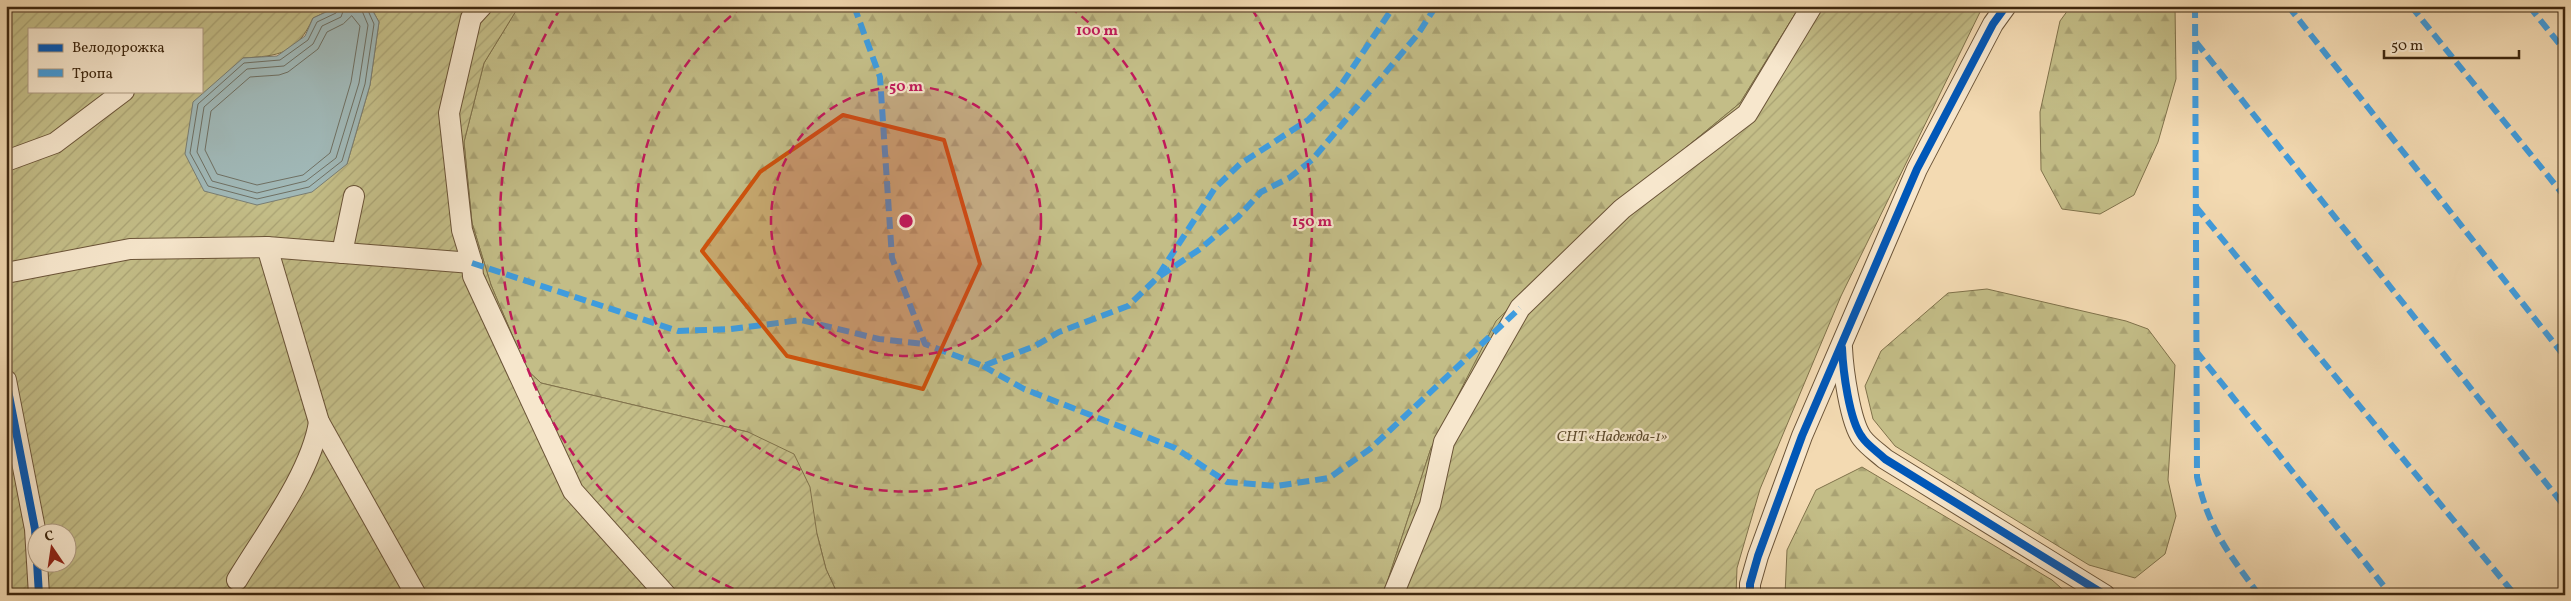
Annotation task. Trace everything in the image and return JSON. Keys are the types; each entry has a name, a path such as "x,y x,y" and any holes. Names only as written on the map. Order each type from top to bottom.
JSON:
{"street":[{"path":"482,6 471,18 449,113 462,230 472,263 473,276 573,491 666,595"},
{"path":"1393,595 1430,505 1444,442 1520,308 1622,209 1748,114 1812,6"},
{"path":"1750,595 1750,584 1758,556 1802,436 1918,169 1993,24 2006,6"},
{"path":"6,161 55,143 123,92"},
{"path":"342,253 354,196"},
{"path":"6,272 130,249 267,247 472,263"},
{"path":"267,247 319,422 416,595"},
{"path":"1842,346 1843,372 1849,401 1861,437 1885,459 2105,595"},
{"path":"6,380 35,529 38,595"},
{"path":"237,580 306,465 316,443 319,422"}],"highlighted area":[{"path":"843,115 944,140 980,264 923,389 787,356 702,251 760,172"}],"green space":[{"path":"6,6 339,6 313,18 300,39 286,51 267,56 243,58 347,164 370,85 379,22 370,6 519,6 484,63 464,142 472,223 491,285 527,370 541,383 748,432 794,454 810,487 817,534 826,569 838,595 6,595"},
{"path":"519,6 1800,6 1740,103 1610,210 1431,448 1383,595 838,595 826,569 817,534 748,432 541,383 527,370 491,285 472,223 464,142 484,63"},
{"name":"СНТ «Надежда-1»","path":"1800,6 1983,6 1841,296 1760,489 1737,568 1736,595 1383,595 1431,448 1496,321 1610,210 1740,103"},
{"path":"2071,6 2175,6 2176,79 2158,142 2134,195 2100,214 2062,209 2041,170 2040,112 2060,21"},
{"path":"1987,289 2126,321 2148,329 2175,365 2168,480 2176,516 2165,554 2135,578 2089,565 1895,446 1873,419 1865,386 1881,351 1948,293"},
{"path":"1862,467 2052,580 2069,595 1785,595 1787,550 1816,490"}],"water":[{"path":"339,6 370,6 379,22 370,85 347,164 312,192 257,205 204,191 185,154 193,102 243,58 277,56 305,36 313,18"}],"marked path":[{"path":"854,6 880,77 892,258 925,344 983,366 1035,346 1059,332 1128,306 1156,279 1215,188 1240,164 1308,120 1337,91 1394,6"},
{"path":"1160,276 1200,249 1238,217 1261,192 1289,178 1312,160 1418,34 1436,6"},
{"path":"2195,6 2197,477 2207,512 2221,540 2259,595"},
{"path":"2288,6 2565,357"},
{"path":"2411,6 2565,197"},
{"path":"2529,6 2565,51"},
{"path":"2196,42 2565,507"},
{"path":"2196,207 2515,595"},
{"path":"472,263 678,331 731,329 801,320 879,339 925,344"},
{"path":"983,366 1024,389 1175,448 1227,482 1276,486 1329,478 1370,449 1520,308"},
{"path":"2196,351 2391,595"}],"cycle path":[{"path":"1750,595 1750,584 1758,556 1802,436 1917,169 1993,24 2006,6"},
{"path":"1842,348 1850,407 1857,429 1870,446 1885,459 2105,595"},
{"path":"6,380 35,529 39,595"}]}
